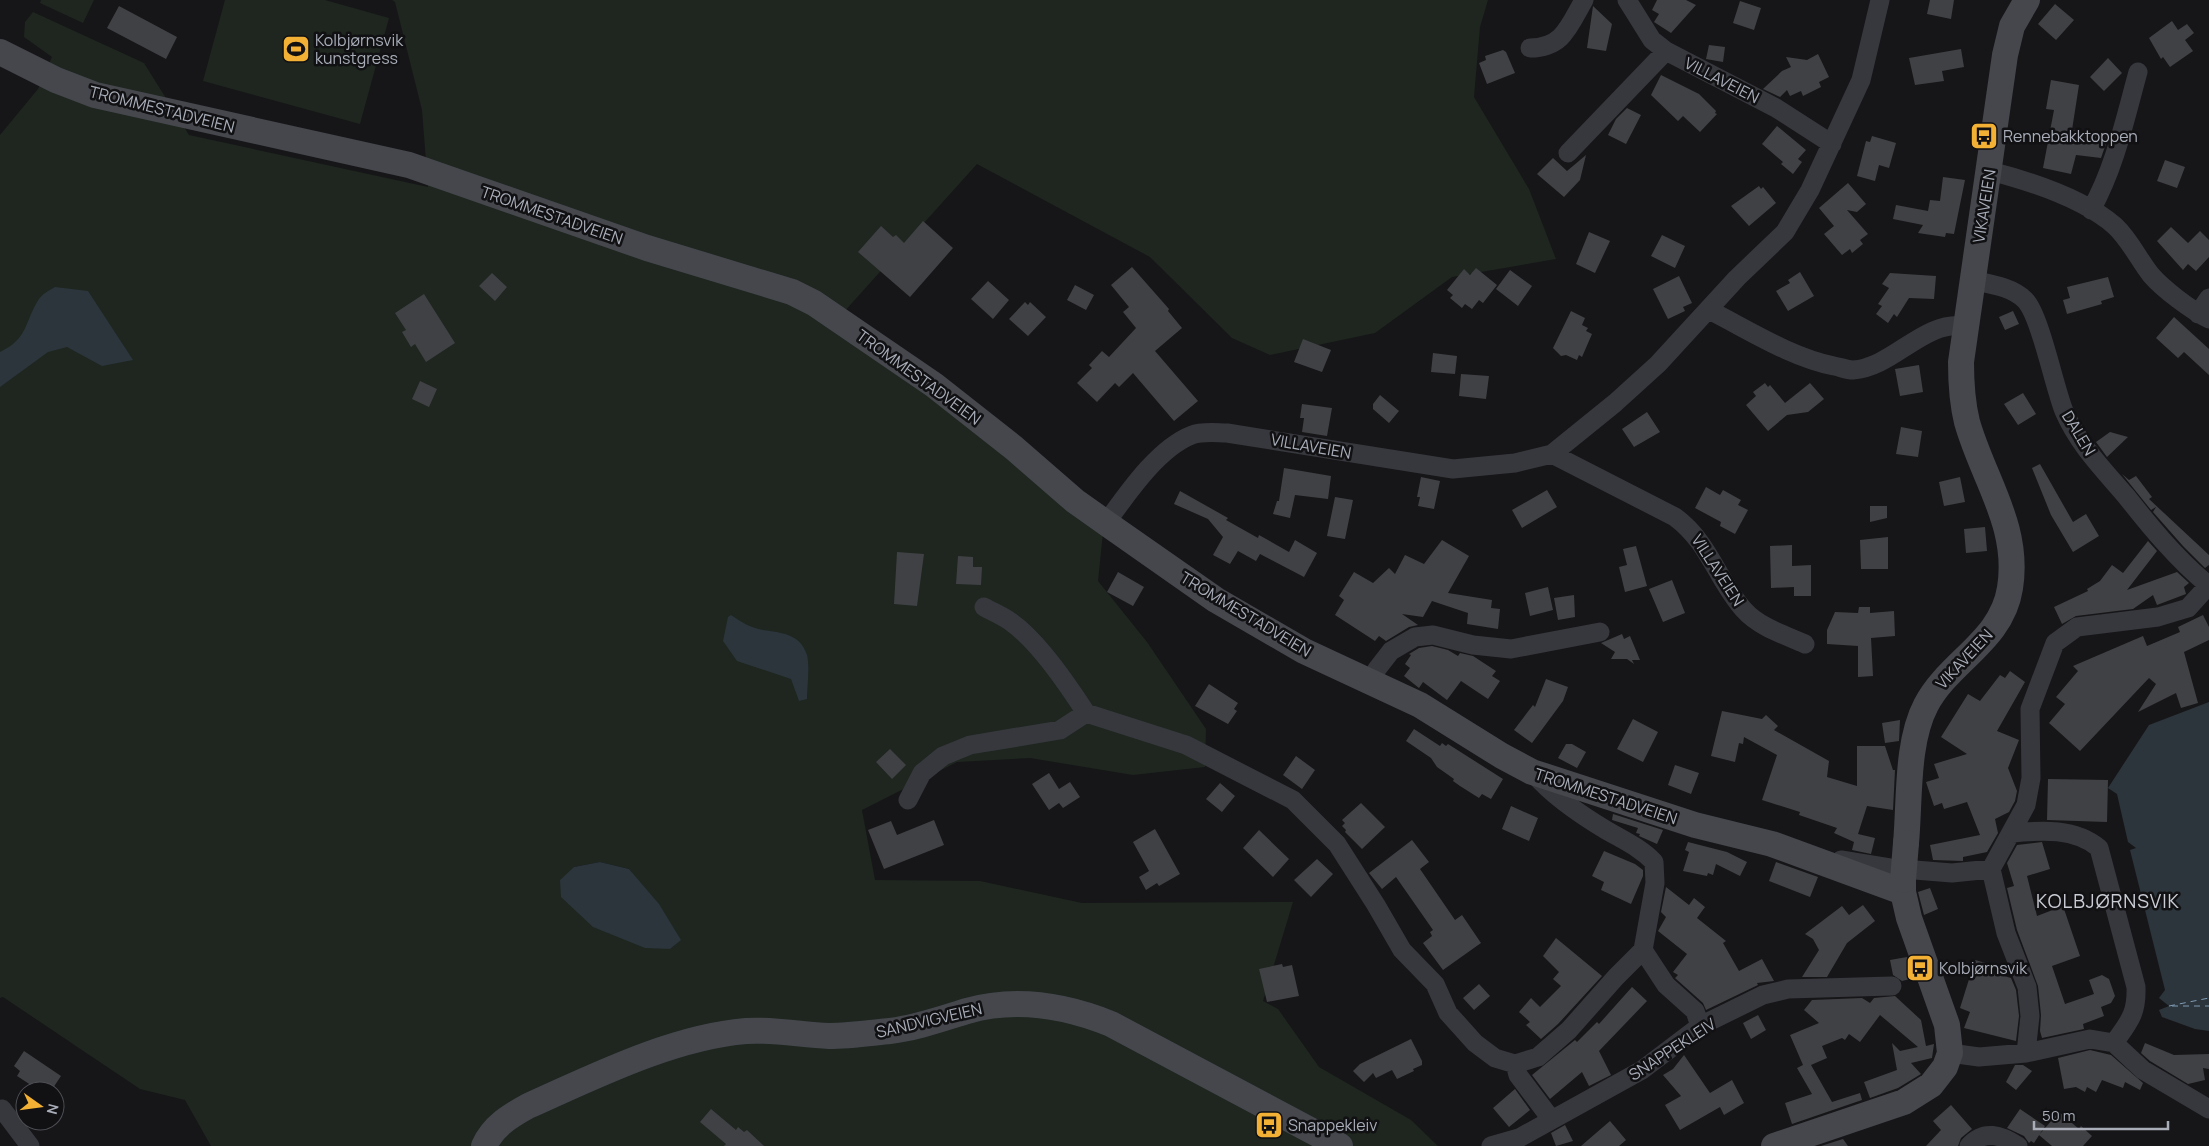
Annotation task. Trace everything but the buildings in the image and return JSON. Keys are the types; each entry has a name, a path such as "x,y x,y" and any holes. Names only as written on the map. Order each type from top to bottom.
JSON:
{"main road":[{"name":"VIKAVEIEN","path":"1950,1053 1947,1025 1903,886 1911,770 1918,725 1937,686 1977,648 1998,622 2006,606 2012,574 2009,536 2003,513 1974,442 1963,401 1961,362 2008,40 2025,0"},
{"name":"TROMMESTADVEIEN","path":"0,52 56,80 94,95 409,164 647,248 792,292 814,303 934,385 1014,448 1075,501 1106,523 1216,600 1304,651 1420,705 1532,772 1695,825 1772,844 1903,886"},
{"name":"SANDVIGVEIEN","path":"484,1146 491,1133 507,1118 528,1106 681,1043 748,1031 831,1036 885,1032 918,1026 984,1007 1020,1004 1057,1006 1085,1013 1111,1024 1340,1146"},
{"path":"1774,1146 1807,1143 1904,1102 1921,1093 1939,1077 1950,1053"}],"street":[{"path":"1530,48 1545,48 1562,38 1584,0"},
{"name":"VILLAVEIEN","path":"1628,0 1652,40 1666,51 1776,108 1832,144"},
{"name":"VILLAVEIEN","path":"1106,523 1150,468 1172,446 1193,434 1227,433 1453,469 1515,463 1552,454 1623,396 1658,364 1737,278 1785,232 1810,190 1861,80 1880,0"},
{"path":"1568,153 1666,51"},
{"path":"2091,210 2103,188 2113,161 2138,72"},
{"path":"1990,171 2011,176 2066,197 2091,210 2115,226 2152,276 2204,316 2209,298"},
{"name":"DALEN","path":"1972,280 2006,289 2025,300 2036,321 2052,379 2065,412 2082,444 2171,553 2208,585"},
{"path":"1709,310 1789,351 1820,363 1852,370 1872,364 1906,348 1932,331 1952,324 1965,326"},
{"name":"VILLAVEIEN","path":"1552,454 1675,517 1692,530 1744,611 1763,625 1805,644"},
{"path":"2026,1053 2030,1016 2027,987 2006,933 1991,869 2026,805 2031,778 2030,709 2054,643 2077,627 2158,617 2188,608 2208,585"},
{"path":"984,607 1012,623 1064,678 1086,713 1186,744 1293,800 1337,844 1402,950 1435,984 1448,1013 1475,1043 1495,1058 1515,1064 1538,1057 1563,1035 1644,950 1655,883 1654,862 1645,852 1604,828 1548,789 1532,772"},
{"path":"1371,682 1376,669 1391,651 1415,637 1433,635 1473,645 1511,649 1600,632"},
{"path":"908,800 922,773 943,756 970,744 1060,730 1086,713"},
{"path":"2012,833 2047,830 2089,840 2099,848 2136,987 2137,1005 2132,1018 2114,1043"},
{"name":"TROMMESTADVEIEN","path":"1772,844 1836,859 1890,868 1952,873 1991,869"},
{"path":"1644,950 1666,986 1695,1011 1700,1026"},
{"name":"SNAPPEKLEIV","path":"1492,1146 1518,1138 1642,1070 1700,1026 1763,995 1788,989 1892,986"},
{"path":"1950,1053 1979,1057 2026,1053 2090,1039 2114,1043 2143,1070 2209,1109"},
{"path":"1515,1064 1518,1075 1551,1119"},
{"path":"2,1108 30,1146"},
{"path":"1969,1146 1979,1136 1994,1134 2018,1146"}],"shaded area":[{"path":"41,0 94,0 83,23 40,3"},
{"name":"Kolbjørnsvik kunstgress","path":"225,0 325,0 389,18 360,124 203,81"},
{"path":"392,0 1488,0 1480,27 1474,97 1529,189 1556,259 1452,277 1375,333 1270,355 1232,338 1150,257 977,164 843,313 1104,523 1098,581 1147,642 1206,729 1205,767 1133,775 1030,758 957,762 862,810 875,880 980,881 1082,903 1293,902 1263,1001 1278,1009 1319,1067 1411,1120 1438,1146 211,1146 185,1100 140,1089 3,997 0,998 0,135 38,89 52,57 24,37 25,22 33,12 144,63 189,135 428,187 422,110 395,2","holes":["600,862 629,869 680,940 670,949 608,933 574,867"]},
{"path":"55,287 88,291 133,360 102,366 67,347 48,352 0,387 0,352 16,341 25,329 39,299"},
{"path":"731,615 750,626 789,635 800,642 808,660 807,699 799,701 791,679 737,661 723,641 728,617"},
{"path":"2209,702 2209,1031 2195,1029 2162,1017 2159,1010 2169,1006 2159,998 2165,990 2130,850 2136,848 2128,842 2117,794 2108,788 2149,725"},
{"path":"600,862 629,869 659,904 681,940 670,949 645,948 593,927 561,897 560,880 574,867"}],"ferry route":[{"path":"2169,1006 2209,998"},
{"path":"2172,1006 2209,1006"}],"place":[{"name":"Kolbjørnsvik kunstgress","path":"296,49"},
{"name":"Rennebakktoppen","path":"1984,136"},
{"name":"Kolbjørnsvik","path":"1920,968"},
{"name":"Snappekleiv","path":"1269,1125"}],"district":[{"name":"KOLBJØRNSVIK","path":"2108,901"}]}
